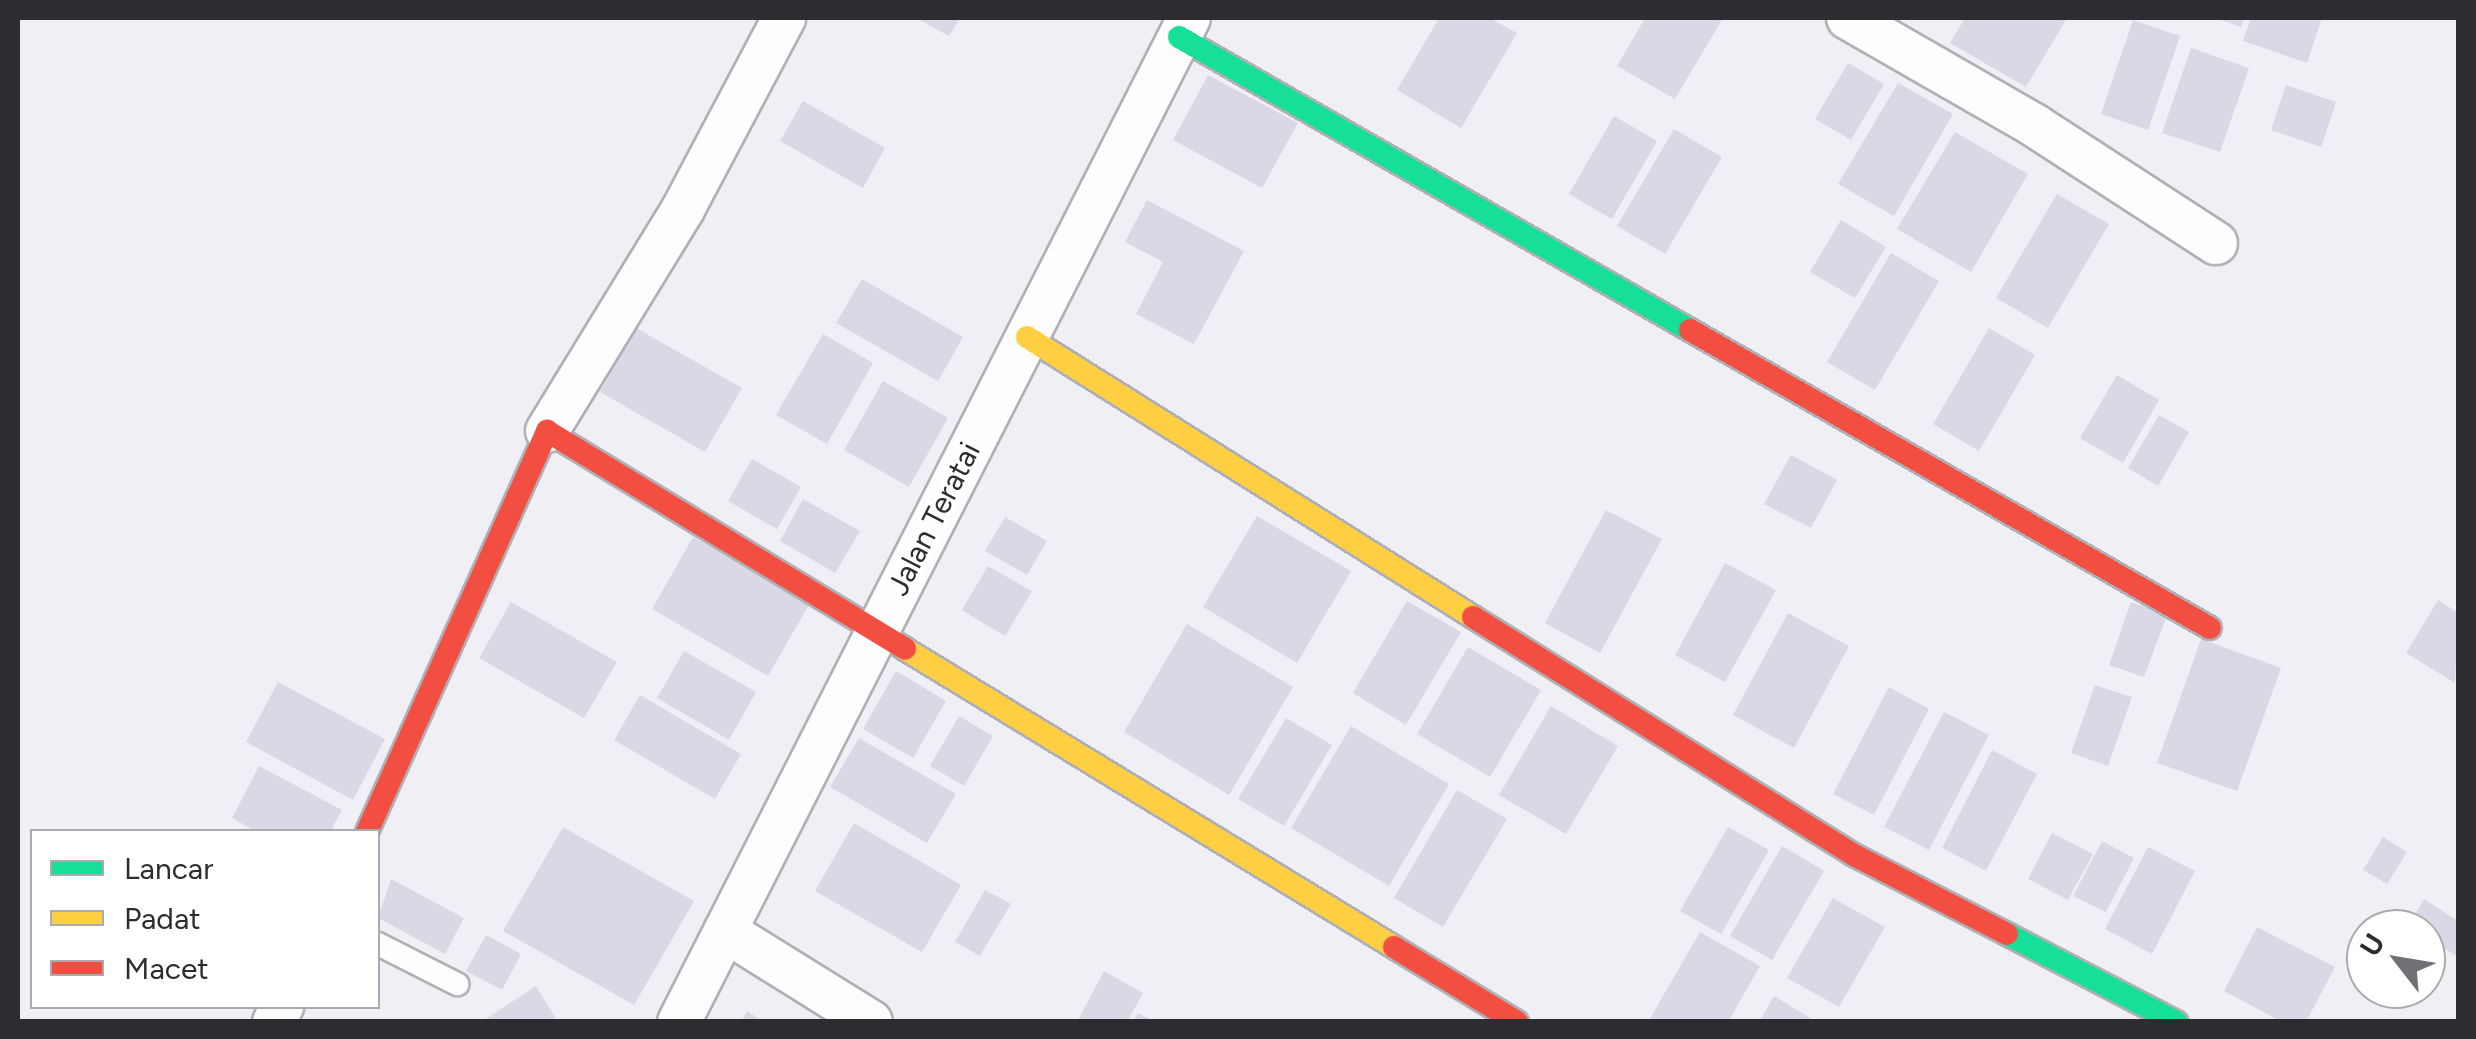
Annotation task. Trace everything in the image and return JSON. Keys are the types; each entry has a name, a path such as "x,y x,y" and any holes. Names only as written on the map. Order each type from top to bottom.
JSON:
{"street":[{"path":"369,829 546,430 684,209 784,18"},
{"path":"1848,18 2034,125 2216,242"},
{"path":"1184,27 2210,628"},
{"name":"Jalan Teratai","path":"679,1022 1184,27"},
{"path":"1027,337 1854,854 2176,1022"},
{"path":"546,430 1517,1022"},
{"path":"725,930 871,1022"}],"lane":[{"path":"380,945 457,984"}],"building":[{"path":"916,18 960,18 949,36"},
{"path":"1439,18 1489,18 1517,33 1461,128 1397,90"},
{"path":"1645,18 1723,18 1675,99 1617,66"},
{"path":"1965,18 2067,18 2026,87 1950,43"},
{"path":"2215,18 2245,18 2241,27"},
{"path":"2251,18 2322,18 2307,63 2243,41"},
{"path":"2133,20 2180,36 2148,130 2101,114"},
{"path":"2191,48 2249,68 2220,152 2162,133"},
{"path":"1848,63 1884,84 1851,140 1815,119"},
{"path":"1208,75 1298,123 1262,188 1173,140"},
{"path":"1898,83 1953,114 1894,216 1838,184"},
{"path":"2286,85 2336,102 2321,147 2271,130"},
{"path":"803,101 885,148 863,188 780,141"},
{"path":"1614,116 1657,141 1612,219 1569,194"},
{"path":"1674,129 1722,157 1665,254 1617,226"},
{"path":"1955,132 2028,174 1971,272 1897,229"},
{"path":"2057,194 2109,224 2048,328 1996,298"},
{"path":"1147,200 1244,251 1194,344 1136,314 1163,262 1125,242"},
{"path":"1841,220 1886,247 1855,298 1810,272"},
{"path":"1891,253 1939,281 1875,390 1827,362"},
{"path":"862,279 963,337 938,381 836,323"},
{"path":"636,328 742,388 705,452 600,392"},
{"path":"1989,328 2035,355 1979,451 1933,424"},
{"path":"823,334 873,363 827,444 776,415"},
{"path":"2117,375 2159,400 2123,463 2080,438"},
{"path":"883,381 948,418 909,487 844,450"},
{"path":"2159,415 2189,432 2158,486 2128,468"},
{"path":"1791,455 1837,480 1811,528 1764,504"},
{"path":"752,459 801,487 777,529 728,501"},
{"path":"803,499 860,531 835,573 780,541"},
{"path":"1606,510 1662,539 1600,653 1545,623"},
{"path":"1257,516 1351,571 1297,663 1203,607"},
{"path":"1005,517 1047,541 1027,575 985,551"},
{"path":"693,537 810,603 768,676 652,609"},
{"path":"1725,563 1776,590 1725,682 1675,655"},
{"path":"988,566 1032,591 1005,636 962,610"},
{"path":"2438,600 2458,613 2455,683 2406,653"},
{"path":"1407,601 1461,632 1406,725 1353,693"},
{"path":"511,602 617,662 584,718 479,658"},
{"path":"2131,602 2167,615 2144,677 2109,665"},
{"path":"1788,613 1849,646 1794,748 1733,715"},
{"path":"1187,624 1293,687 1229,795 1124,732"},
{"path":"2201,639 2281,668 2237,791 2157,763"},
{"path":"1468,647 1541,690 1490,777 1417,734"},
{"path":"684,651 756,692 729,740 657,698"},
{"path":"896,671 946,701 913,758 863,729"},
{"path":"278,682 385,739 353,800 246,742"},
{"path":"2095,685 2132,697 2108,766 2071,753"},
{"path":"1889,687 1929,709 1874,815 1833,794"},
{"path":"640,695 741,754 715,799 614,740"},
{"path":"1551,706 1618,746 1566,834 1499,795"},
{"path":"1944,712 1989,735 1929,850 1884,827"},
{"path":"959,716 993,736 964,786 930,766"},
{"path":"1286,718 1332,745 1284,826 1238,799"},
{"path":"1351,726 1449,784 1389,886 1291,828"},
{"path":"859,738 956,794 927,843 830,787"},
{"path":"1992,750 2037,774 1986,871 1942,848"},
{"path":"259,766 342,810 332,829 252,829 232,818"},
{"path":"1457,790 1507,819 1443,927 1394,898"},
{"path":"854,823 961,885 922,952 815,891"},
{"path":"563,827 694,901 634,1005 503,931"},
{"path":"1728,827 1769,850 1721,934 1680,911"},
{"path":"2052,833 2093,854 2068,900 2028,879"},
{"path":"2383,837 2407,852 2387,884 2363,870"},
{"path":"2102,841 2134,858 2106,912 2073,896"},
{"path":"1782,846 1824,871 1772,960 1730,936"},
{"path":"2148,847 2195,871 2152,954 2105,929"},
{"path":"391,879 464,918 445,954 380,919"},
{"path":"985,890 1011,904 980,956 955,942"},
{"path":"1833,898 1885,927 1839,1007 1787,978"},
{"path":"2424,899 2439,909 2418,909"},
{"path":"2446,913 2458,921 2458,957 2446,950"},
{"path":"2257,927 2335,967 2306,1022 2282,1022 2224,991"},
{"path":"1700,932 1760,966 1728,1022 1648,1022"},
{"path":"486,935 521,954 502,990 466,971"},
{"path":"1104,971 1143,993 1127,1022 1077,1022"},
{"path":"536,986 558,1022 481,1022"},
{"path":"1774,996 1817,1022 1759,1022"},
{"path":"747,1011 764,1022 741,1022"},
{"path":"1138,1013 1155,1022 1133,1022"}],"traffic: fast":[{"path":"1179,37 1690,330"},
{"path":"2007,934 2176,1022"}],"traffic: slow":[{"path":"1027,337 1473,617"},
{"path":"905,649 1394,947"}],"traffic: jam":[{"path":"1690,330 2210,628"},
{"path":"368,829 547,431 905,649"},
{"path":"1473,617 1854,855 2007,934"},
{"path":"1394,947 1517,1022"}]}
